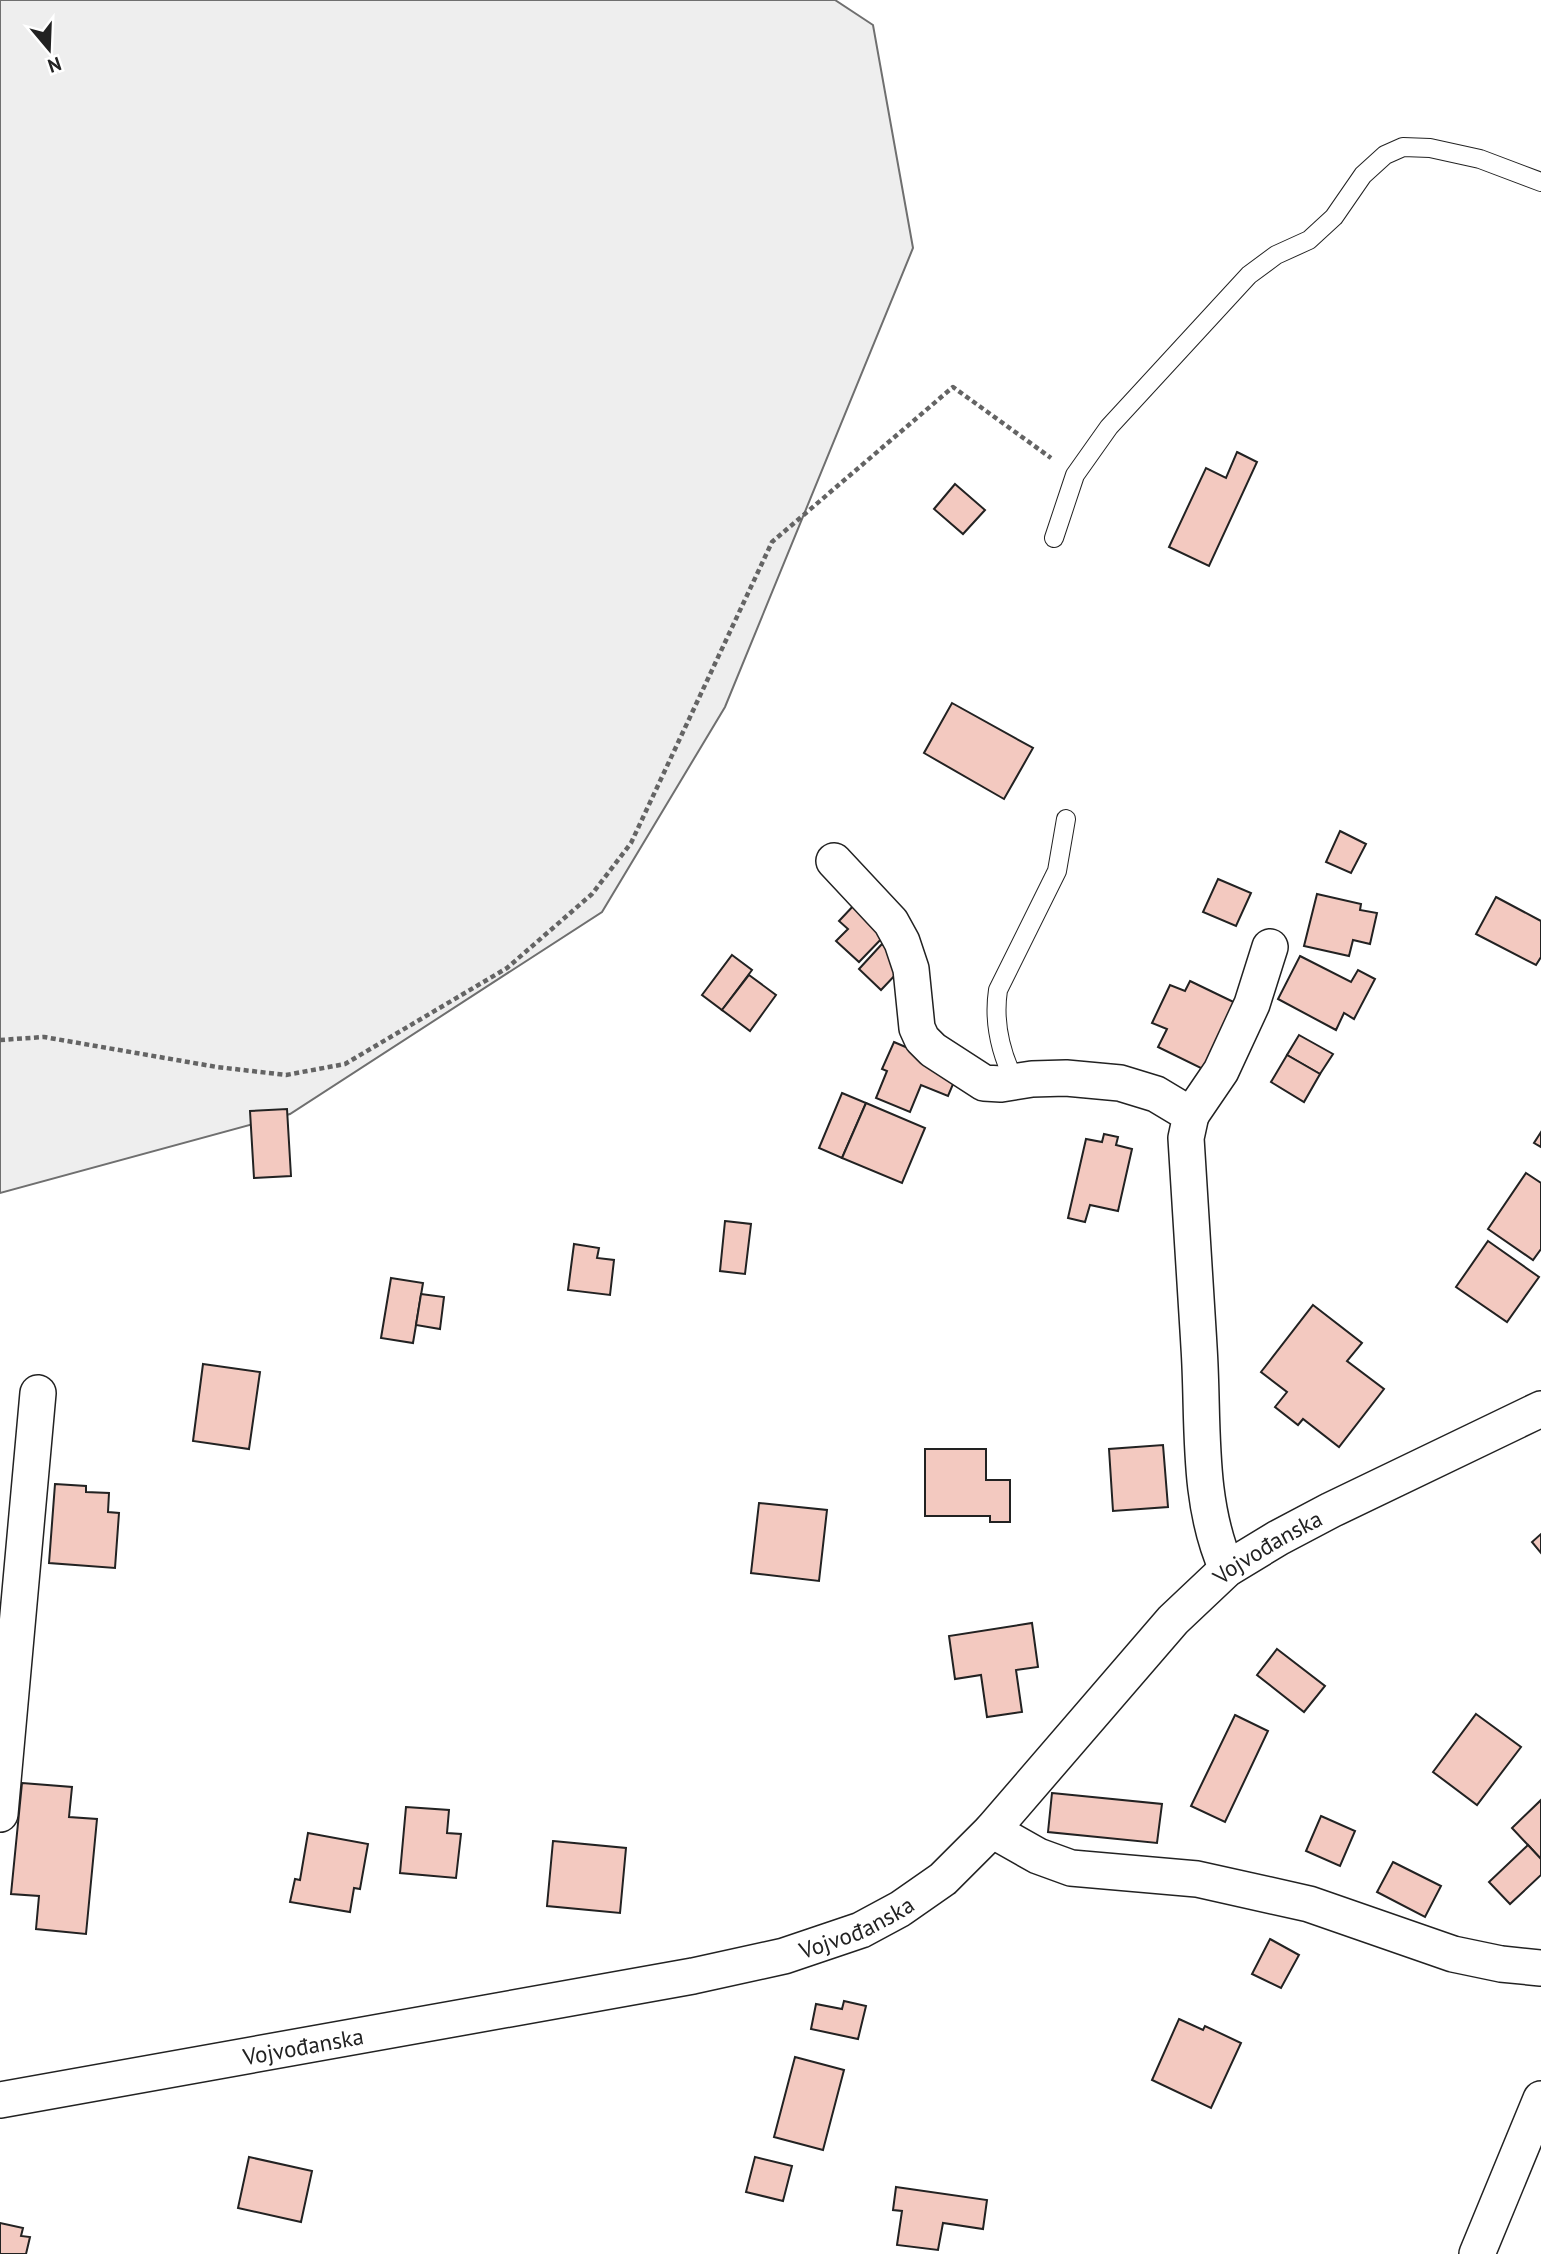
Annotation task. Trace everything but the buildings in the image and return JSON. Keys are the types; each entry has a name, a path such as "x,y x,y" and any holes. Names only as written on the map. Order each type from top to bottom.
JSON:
{"street":[{"path":"834,861 891,922 902,942 911,969 917,1028 922,1039 933,1050 984,1083 1032,1079 1120,1083 1156,1094 1191,1115"},
{"path":"1227,1569 1219,1551 1206,1496 1186,1138 1191,1115 1221,1071 1252,1004 1270,947"},
{"path":"0,1814 38,1393"},
{"name":"Vojvođanska","path":"0,2100 693,1976 784,1955 861,1930 900,1909 943,1879 992,1830 1165,1630 1227,1569 1331,1510 1541,1409"},
{"path":"992,1830 1038,1856 1071,1868 1197,1879 1309,1904 1453,1954 1501,1964 1541,1968"},
{"path":"1478,2254 1541,2099"}],"lane":[{"path":"1054,538 1075,475 1109,427 1249,275 1276,255 1309,240 1334,217 1363,175 1385,155 1403,147 1430,148 1480,159 1541,182"},
{"path":"1015,1082 1000,1047 995,1009 998,989 1057,871 1066,820"}],"path":[{"path":"0,1040 44,1037 218,1068 286,1075 345,1064 508,968 592,894 631,843 772,542 953,387 1075,475"}],"shaded area":[{"path":"0,0 835,0 873,25 913,248 725,707 602,912 290,1114 0,1193"}]}
